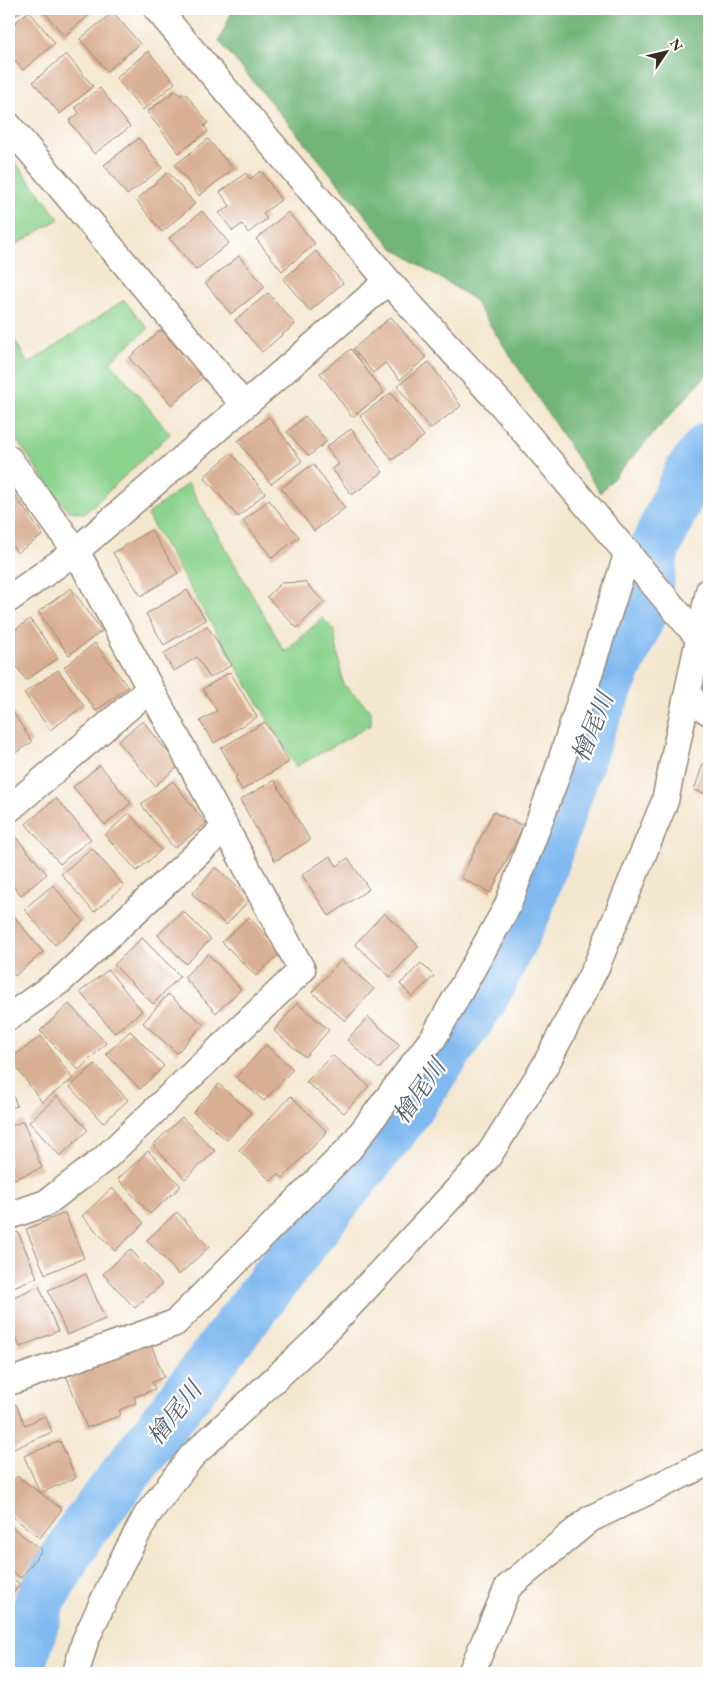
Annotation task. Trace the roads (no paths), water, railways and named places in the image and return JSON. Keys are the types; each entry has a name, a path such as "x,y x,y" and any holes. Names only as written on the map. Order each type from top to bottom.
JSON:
{"street":[{"path":"157,9 388,281 502,405 699,638"},
{"path":"9,126 244,405"},
{"path":"9,598 76,551 388,281"},
{"path":"9,459 76,551 302,970 104,1159 46,1203 9,1216"},
{"path":"9,1382 175,1322 350,1148 434,1036 507,907 556,776 628,552"},
{"path":"76,1673 86,1641 120,1565 148,1514 192,1456 321,1336 487,1158 545,1066 596,967 665,801 709,591"},
{"path":"9,809 150,689"},
{"path":"687,696 709,712"},
{"path":"9,1017 60,981 225,828"},
{"path":"471,1673 508,1588 590,1519 709,1462"}],"waterway":[{"name":"檜尾川","path":"19,1673 40,1601 78,1536 329,1208 395,1126 481,1001 527,909 591,725 644,607 654,550 689,473 709,447"}]}
